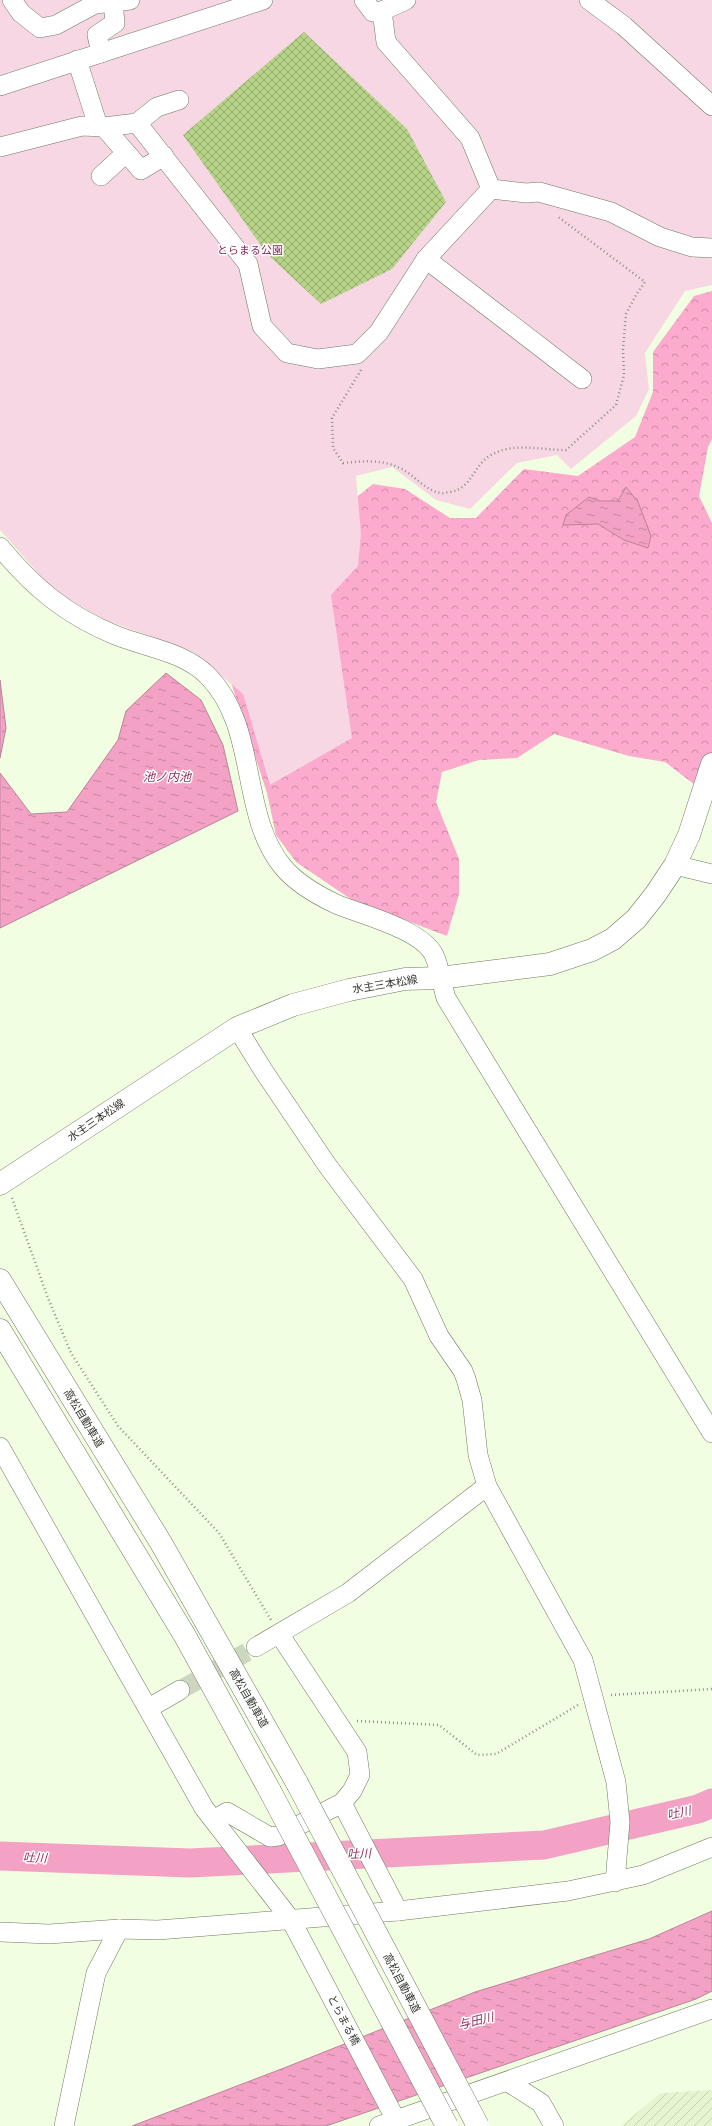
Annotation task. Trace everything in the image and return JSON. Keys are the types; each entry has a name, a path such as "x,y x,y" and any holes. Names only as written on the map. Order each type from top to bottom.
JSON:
{"main road":[{"name":"水主三本松線","path":"3,1182 237,1028 293,1005 349,990 405,979 440,978 550,964 592,950 613,939 636,919 655,896 675,865 689,835 712,764"},
{"name":"高松自動車道","path":"0,1280 161,1543 297,1783 478,2126"},
{"path":"0,1330 185,1636 270,1791 447,2126"}],"street":[{"path":"12,0 21,13 40,28 56,25 95,4 121,1 115,22 97,35 101,53"},
{"path":"0,86 263,0"},
{"path":"364,0 373,12 382,11 406,0"},
{"path":"589,0 624,26 712,106"},
{"path":"382,11 386,42 470,138 491,189"},
{"path":"77,60 101,126 141,170 164,156"},
{"path":"0,146 82,126 137,123 157,107 179,100"},
{"path":"137,123 248,264 262,326 287,353 318,359 357,354 379,332 426,259 491,189"},
{"path":"100,176 126,153"},
{"path":"491,189 526,193 539,192 611,212 660,237 692,246 712,248"},
{"path":"426,259 582,379"},
{"path":"0,547 40,590 63,608 90,624 117,636 173,654 199,668 224,698 235,720 245,750 264,832 283,867 298,882 315,893 335,903 409,933 420,940 434,956 446,998 712,1433"},
{"path":"675,865 712,874"},
{"path":"237,1028 263,1070 327,1165 413,1279 439,1336 463,1371 472,1400 478,1455 487,1486 583,1660 616,1782 620,1822 615,1882"},
{"name":"とらまる橋","path":"0,1447 149,1708 204,1808 292,1920 396,2120"},
{"path":"256,1647 280,1635 348,1593 487,1486"},
{"path":"214,1820 227,1812 270,1837 278,1836 342,1802 352,1791 360,1775 356,1752 280,1635"},
{"path":"149,1708 180,1690"},
{"path":"342,1802 398,1911"},
{"path":"0,1932 49,1934 119,1930 158,1930 398,1911 568,1891 643,1875 712,1847"},
{"path":"64,2126 68,2100 96,1972 119,1930"},
{"path":"379,2126 508,2082 712,2009"},
{"path":"508,2082 541,2103 554,2126"}],"path":[{"path":"357,354 364,366 332,418 333,448 343,462 375,460 402,469 426,486 441,493 460,490 470,480 481,462 492,455 517,446 566,450 616,405 624,374 623,349 626,314 636,294 645,282 551,212"},
{"path":"3,1182 71,1353 118,1426 219,1533 280,1635"},
{"path":"335,1720 420,1726 439,1725 477,1755 496,1754 593,1696 712,1689"}],"shaded area":[{"path":"712,2090 712,2126 621,2126 661,2093"}],"green space":[{"name":"とらまる公園","path":"0,0 712,0 712,285 685,291 645,353 649,389 636,416 571,469 557,455 517,463 470,509 436,500 392,467 356,476 361,534 358,566 331,595 352,738 270,785 243,694 193,652 103,619 53,590 0,530"},
{"path":"712,291 712,439 708,447 699,496 712,523 712,798 665,762 629,756 554,734 517,758 479,760 442,772 436,802 459,859 459,894 447,936 352,900 296,862 276,835 267,793 228,673 305,538 373,484 405,489 450,518 476,518 524,469 578,476 635,437 653,392 653,352 694,296"}],"water":[{"path":"626,487 638,502 651,536 648,548 624,540 598,524 563,525 566,515 589,497 599,501 618,501"},
{"name":"池ノ内池","path":"166,673 201,700 223,745 238,811 0,928 0,773 31,814 67,812 118,740 126,711"},
{"path":"0,680 6,728 0,758"},
{"name":"与田川","path":"712,1911 712,1991 696,1999 326,2126 132,2126 284,2068 475,1992 649,1939"}],"building":[{"path":"304,32 407,129 446,202 392,269 321,304 267,254 183,135"}],"waterway":[{"name":"吐川","path":"0,1856 190,1863 544,1845 698,1809 712,1803"}],"tunnel":[{"path":"180,1690 256,1647"}]}
